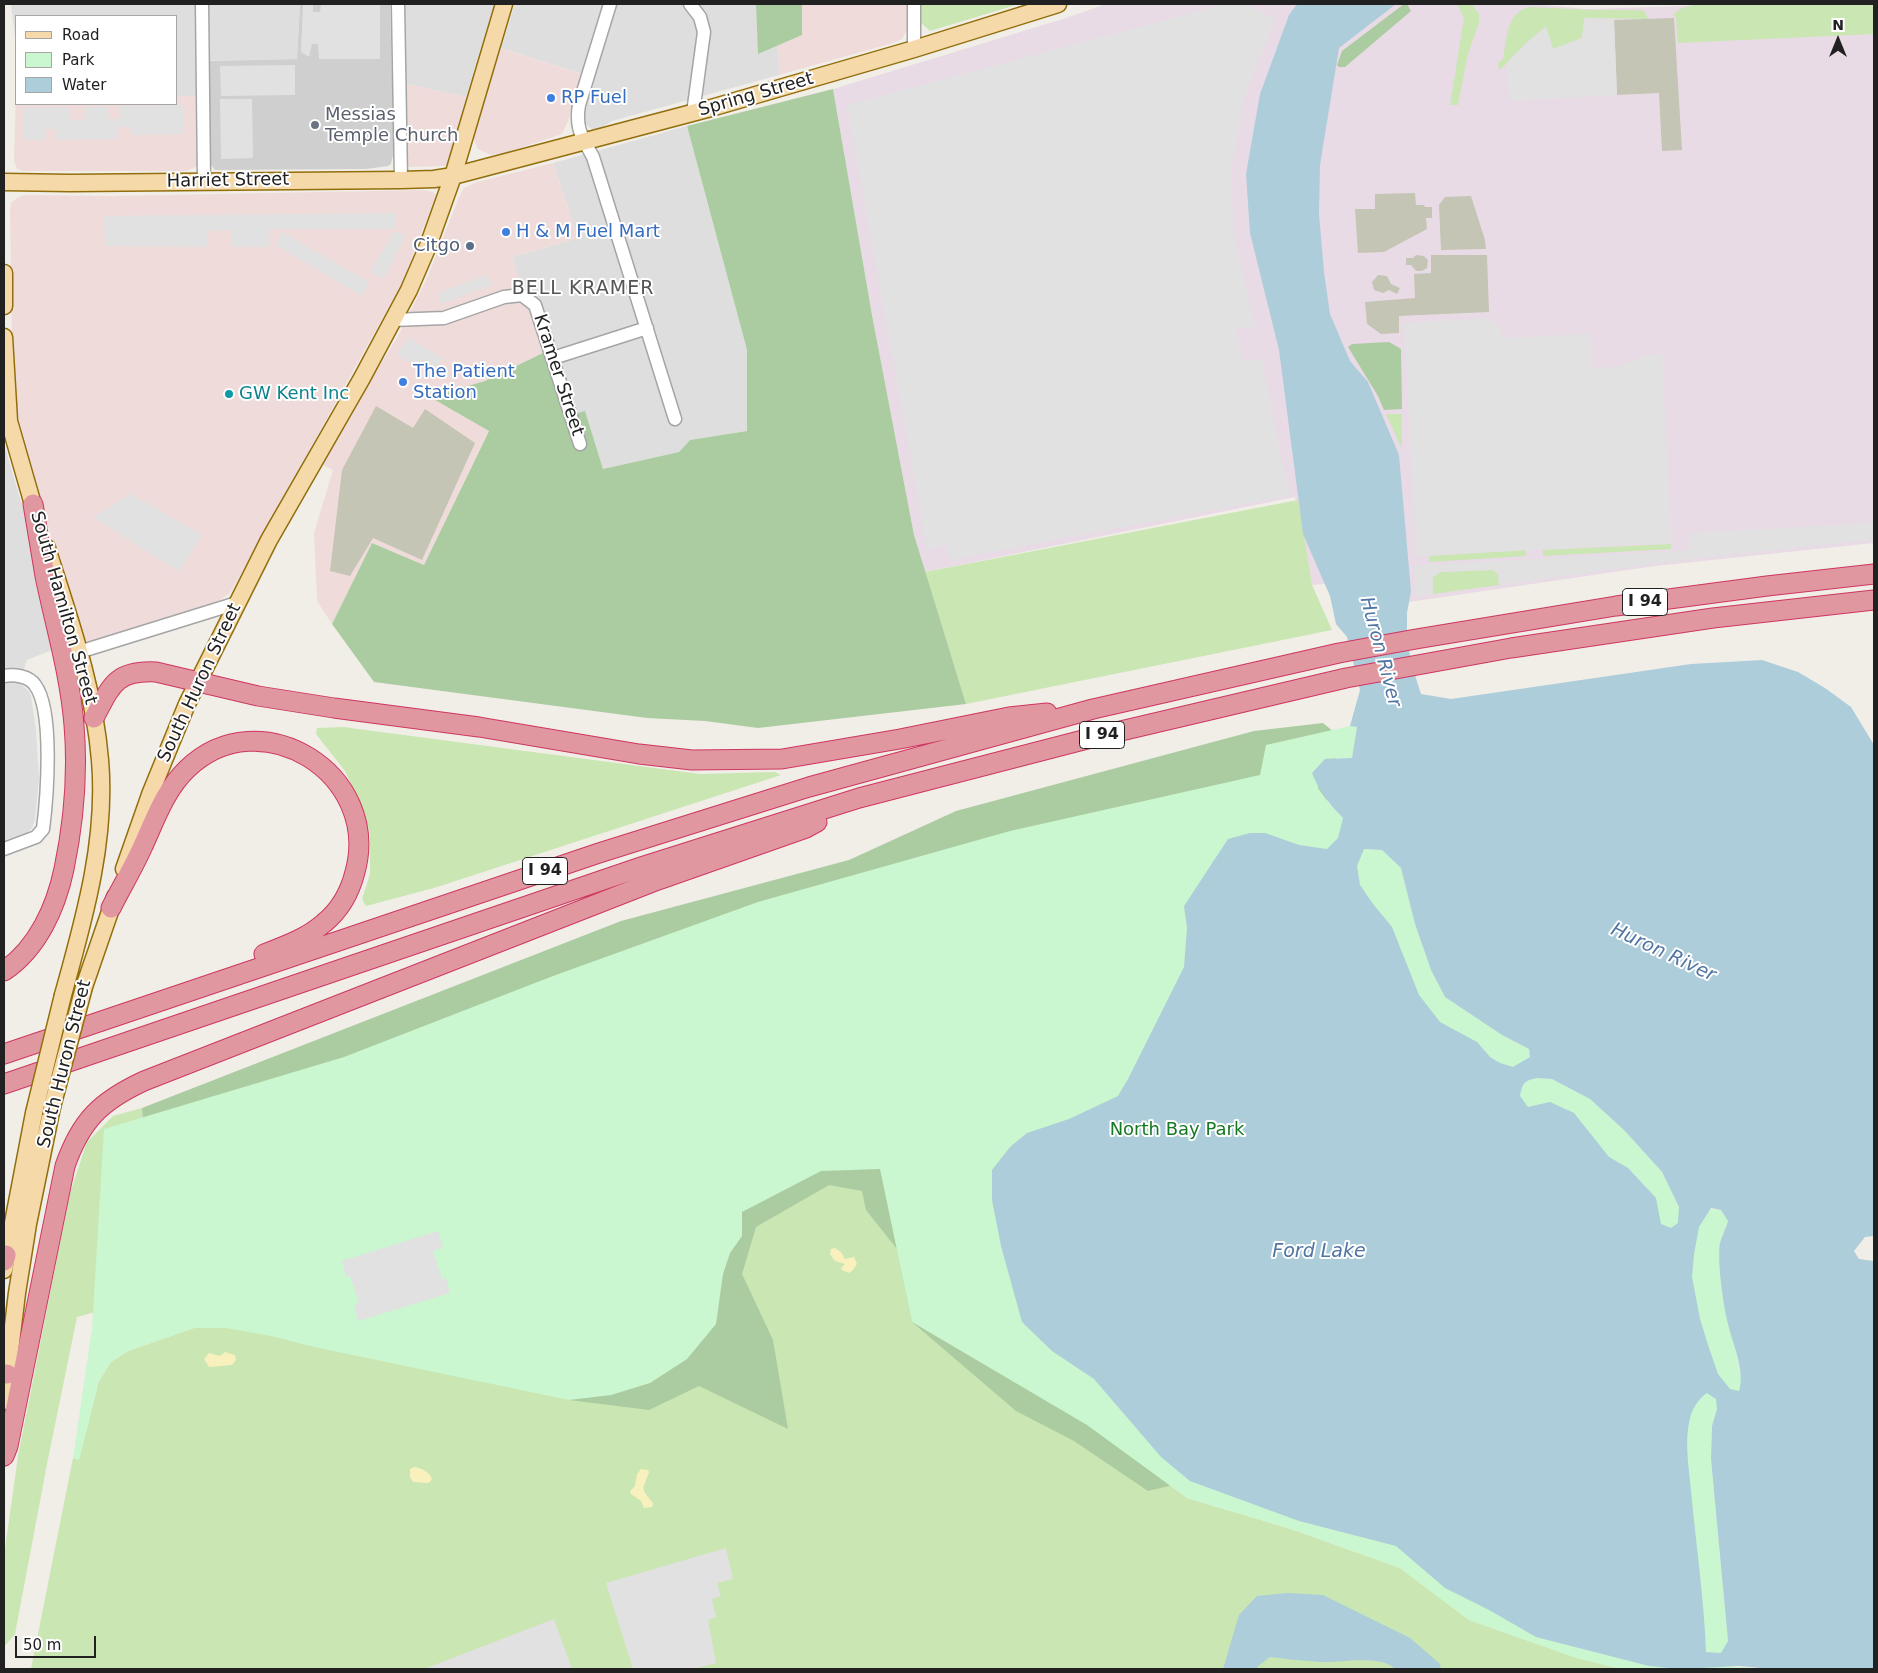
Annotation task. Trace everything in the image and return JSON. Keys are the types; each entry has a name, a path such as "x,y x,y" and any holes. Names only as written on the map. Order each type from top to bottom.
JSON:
{"highway":[{"path":"4,971 25,952 37,937 50,915 62,875 74,811 76,773 73,715 68,679 45,576 33,504"},
{"name":"I 94","path":"4,1054 599,853 809,787 1093,709 1339,653 1416,638 1616,606 1874,574"},
{"name":"I 94","path":"4,1084 641,867 859,798 1091,738 1346,678 1511,648 1713,618 1874,600"},
{"path":"94,718 111,687 118,680 129,674 142,671 156,672 258,696 479,727 639,754 692,760 782,759 900,739 1009,717 1093,709"},
{"path":"111,908 141,849 158,809 173,785 187,768 223,747 245,742 270,743 291,748 324,767 338,782 357,820 359,842 357,864 351,888 340,906 324,923 300,939 259,956 220,981"},
{"path":"4,1456 8,1446 65,1166 79,1133 91,1116 103,1105 121,1092 144,1081 658,880 806,828 859,798"}],"main road":[{"name":"South Huron Street","path":"4,1401 5,1374 28,1224 52,1108 84,987 151,792 187,704 269,540 362,378 409,290 428,246 453,176 504,4"},
{"name":"Spring Street","path":"453,176 585,143 693,113 914,49 1058,4"},
{"name":"Harriet Street","path":"4,182 401,180 434,179 453,176"},
{"path":"4,273 4,306"},
{"name":"South Hamilton Street","path":"4,337 10,421 33,504 80,652 94,718 100,761 101,803 96,853 85,912"},
{"name":"South Huron Street","path":"4,1262 34,1113 85,912"}],"street":[{"path":"202,4 204,181"},
{"path":"398,4 401,180"},
{"path":"610,4 579,104 576,120 585,143 594,158 675,420"},
{"path":"690,4 700,17 704,32 693,113"},
{"path":"914,4 914,49"},
{"name":"Kramer Street","path":"393,320 444,318 504,297 522,295 535,305 580,444"},
{"path":"553,358 647,328"},
{"path":"80,652 237,603"},
{"path":"4,849 36,837 43,830 48,770 46,730 40,694 34,683 17,674 5,676"}],"shaded area":[{"path":"11,4 300,4 297,59 198,61 198,96 178,96 178,15 15,15 15,37"},
{"path":"300,4 390,4 394,151 391,164 366,169 215,170 209,162 210,61 297,59"},
{"path":"303,4 313,4 313,12 320,12 321,4 380,4 380,59 319,59 318,44 312,44 309,57 301,52"},
{"path":"404,4 494,4 466,97 406,84"},
{"path":"515,4 778,4 779,75 612,121 594,130 581,118 591,77 501,48"},
{"path":"778,4 908,4 907,30 902,39 893,43 779,75"},
{"path":"1106,4 1533,4 1587,9 1704,4 1874,4 1874,543 1655,566 1409,602 1365,580 1312,585 1295,497 925,572 914,535 872,315 833,89"},
{"path":"1226,4 1246,4 1275,19 1244,97 1231,171 1234,235 1255,327 1236,328 1242,361 1262,359 1281,459 1291,495 950,560 947,545 927,549 847,105"},
{"path":"1584,18 1614,20 1617,95 1509,101 1507,65 1512,57 1546,26 1553,49 1582,38"},
{"path":"1674,18 1682,150 1662,151 1659,93 1617,95 1614,20"},
{"path":"501,48 581,74 568,121 562,134 505,153 491,155 478,149 474,135"},
{"path":"295,65 295,95 221,96 220,66"},
{"path":"406,84 466,97 450,158 448,164 444,166 409,167 407,164 405,159"},
{"path":"178,96 198,96 198,166 186,171 23,171 17,169 14,161 15,105 178,105"},
{"path":"220,99 252,99 253,158 221,159"},
{"path":"184,105 184,134 131,135 131,127 118,127 118,139 56,140 56,129 46,129 46,140 24,140 23,108 69,107 70,120 86,119 86,107 108,107 109,119 119,119 119,106"},
{"path":"687,126 747,350 747,431 690,440 679,452 603,469 585,412 577,414 549,326 536,300 530,292 522,289 512,257 578,238 553,163"},
{"path":"553,163 578,238 512,257 545,352 485,381 431,397 489,430 424,565 372,543 332,624 317,601 314,533 333,470 321,464 398,336 427,278 464,188 477,182"},
{"path":"424,190 433,192 436,195 402,283 230,593 201,609 91,642 85,640 72,613 17,412 12,346 11,203 24,195 111,196"},
{"path":"1415,193 1416,205 1432,207 1432,218 1426,218 1427,229 1384,252 1358,253 1355,209 1375,209 1375,194"},
{"path":"1471,196 1486,249 1441,250 1439,205 1445,197"},
{"path":"395,213 395,229 269,229 269,247 231,247 231,230 208,231 207,247 105,246 104,216"},
{"path":"394,231 405,236 384,279 370,272"},
{"path":"282,232 369,282 362,296 276,245"},
{"path":"1416,255 1424,256 1428,260 1427,268 1422,271 1416,271 1411,265 1406,265 1406,258 1413,258"},
{"path":"1431,255 1487,255 1489,312 1399,316 1399,333 1381,334 1367,324 1365,302 1415,298 1414,274 1431,273"},
{"path":"487,275 492,285 441,304 438,293"},
{"path":"1378,275 1387,276 1391,284 1400,288 1397,294 1389,290 1383,293 1374,290 1372,282"},
{"path":"1492,318 1493,326 1501,326 1502,338 1590,334 1592,368 1617,367 1646,355 1662,354 1671,543 1416,556 1404,323"},
{"path":"408,338 443,358 434,375 397,355"},
{"path":"376,406 413,428 425,409 475,443 422,560 373,538 350,576 330,571 342,470"},
{"path":"4,444 29,529 57,648 27,660 19,683 28,690 31,696 36,730 39,778 35,820 32,828 27,833 4,840"},
{"path":"131,494 202,535 179,572 93,517"},
{"path":"1874,523 1874,539 1681,560 1499,585 1498,574 1493,570 1441,572 1433,577 1433,594 1416,597 1414,566 1690,550 1690,533"},
{"path":"438,1231 443,1248 433,1251 442,1279 446,1278 450,1293 358,1321 354,1305 359,1303 350,1276 346,1277 342,1261"},
{"path":"726,1548 733,1579 717,1583 721,1596 712,1599 716,1617 708,1620 716,1663 693,1669 633,1669 606,1583"},
{"path":"554,1619 572,1669 424,1669"}],"green space":[{"path":"756,4 802,4 802,35 758,54"},
{"path":"918,4 1019,4 930,31 918,20"},
{"path":"1404,4 1407,4 1411,11 1345,67 1337,65 1342,51"},
{"path":"1457,4 1472,4 1479,14 1479,23 1468,54 1458,105 1450,105 1464,18"},
{"path":"1715,4 1874,4 1874,34 1678,43 1676,17 1673,16 1676,12 1686,7"},
{"path":"1531,7 1640,10 1645,12 1648,19 1585,18 1582,38 1553,49 1545,27 1526,43 1499,71 1498,63 1503,59 1512,20 1517,14"},
{"path":"833,89 872,315 914,535 966,704 758,728 705,721 647,718 374,682 332,624 372,543 424,565 489,431 430,397 485,381 545,352 567,416 585,411 603,469 679,452 690,440 747,431 747,350 687,126"},
{"path":"1389,342 1401,349 1402,409 1384,410 1378,396 1348,347 1352,344"},
{"path":"1386,414 1402,414 1402,449"},
{"path":"1298,500 1312,585 1332,630 966,704 925,572"},
{"path":"1671,544 1671,549 1543,556 1543,550"},
{"path":"1526,550 1526,556 1429,562 1429,556"},
{"path":"1493,570 1498,574 1499,585 1433,594 1433,577 1441,572"},
{"path":"1323,723 1340,737 1190,1481 1148,1491 1074,1441 1016,1411 912,1322 897,1249 866,1210 862,1191 829,1185 756,1227 742,1274 773,1340 788,1429 699,1386 649,1410 569,1400 597,1334 144,1136 142,1108 621,921 849,860 956,811 1254,731"},
{"name":"North Bay Park","path":"1350,726 1357,727 1352,758 1325,759 1318,788 1343,818 1363,849 1382,850 1401,868 1415,924 1431,970 1445,997 1502,1035 1529,1049 1537,1078 1552,1079 1590,1099 1625,1131 1662,1172 1679,1207 1721,1210 1728,1221 1720,1244 1721,1279 1727,1320 1742,1383 1739,1391 1717,1409 1712,1426 1711,1459 1728,1641 1722,1666 1772,1669 1621,1669 1577,1658 1469,1620 1400,1568 1291,1529 1187,1498 1087,1425 912,1322 880,1169 821,1171 742,1212 742,1236 730,1253 723,1274 716,1324 687,1359 650,1383 611,1395 569,1400 314,1347 271,1336 226,1328 194,1328 128,1351 111,1362 99,1381 79,1460 73,1458 92,1328 104,1129 344,1057 553,976 758,902 1010,831 1260,775 1266,745"},
{"path":"343,727 700,774 775,772 781,775 434,888 366,906 362,899 370,874 370,834 364,811 345,771 316,734 317,728"},
{"path":"142,1108 144,1136 742,1236 821,1171 880,1169 1088,1425 1187,1498 1291,1529 1400,1568 1469,1620 1577,1658 1621,1669 31,1669 73,1458 79,1459 99,1381 111,1362 128,1351 194,1328 236,1274 77,1317 15,1634 4,1647 4,1556 18,1456 70,1193 87,1142 113,1116"}],"sand":[{"path":"835,1248 841,1252 845,1259 854,1257 857,1264 849,1273 841,1268 845,1264 835,1261 830,1254 831,1249"},
{"path":"225,1352 235,1355 236,1360 232,1365 209,1367 204,1359 209,1353 220,1356"},
{"path":"414,1467 427,1472 432,1479 430,1482 413,1482 410,1477 410,1469"},
{"path":"641,1469 648,1470 649,1472 644,1491 653,1503 652,1507 644,1508 641,1501 631,1494 630,1491 635,1486 637,1474"}],"water":[{"name":"Ford Lake","path":"1297,4 1396,4 1339,48 1320,165 1319,214 1330,314 1350,361 1368,382 1399,455 1411,591 1407,613 1407,640 1412,666 1421,694 1451,699 1691,664 1762,660 1798,672 1825,688 1851,707 1874,745 1874,1236 1865,1237 1854,1251 1859,1259 1874,1261 1874,1669 1772,1669 1739,1666 1680,1669 1649,1666 1536,1637 1445,1588 1396,1546 1299,1521 1190,1481 1161,1457 1094,1379 1052,1351 1022,1322 1001,1246 992,1200 992,1170 1010,1147 1027,1133 1069,1119 1118,1096 1184,967 1187,928 1184,906 1228,839 1250,833 1265,833 1299,845 1327,849 1338,838 1343,818 1325,797 1312,773 1325,759 1352,758 1357,727 1350,726 1360,690 1347,637 1336,624 1330,596 1303,534 1279,350 1250,233 1246,174 1260,94 1289,15","holes":["1364,849 1382,850 1401,868 1415,924 1431,970 1445,997 1502,1035 1529,1049 1530,1057 1513,1067 1500,1063 1490,1057 1477,1042 1440,1022 1419,995 1392,927 1360,885 1357,866","1532,1079 1552,1079 1590,1099 1625,1131 1662,1172 1679,1207 1678,1223 1671,1228 1661,1224 1656,1198 1628,1168 1609,1157 1574,1113 1550,1102 1528,1107 1520,1096 1524,1083","1711,1208 1721,1210 1728,1221 1720,1243 1720,1270 1727,1320 1741,1374 1739,1391 1730,1389 1718,1374 1700,1319 1692,1277 1699,1227","1707,1393 1716,1399 1717,1409 1712,1426 1711,1459 1728,1641 1721,1653 1706,1652 1688,1454 1687,1436 1690,1418 1692,1411"]},
{"path":"1287,1593 1323,1595 1410,1638 1440,1664 1441,1669 1395,1669 1389,1664 1371,1660 1321,1662 1270,1657 1258,1666 1257,1669 1223,1669 1239,1615 1257,1596"}],"place":[{"name":"RP Fuel","path":"551,98"},
{"name":"Messias Temple Church","path":"315,125"},
{"name":"H & M Fuel Mart","path":"506,232"},
{"name":"Citgo","path":"470,246"},
{"name":"The Patient Station","path":"403,382"},
{"name":"GW Kent Inc","path":"229,394"}],"district":[{"name":"BELL KRAMER","path":"583,289"}],"water label":[{"name":"Huron River","path":"1380,652"},
{"name":"Huron River","path":"1663,953"}]}
